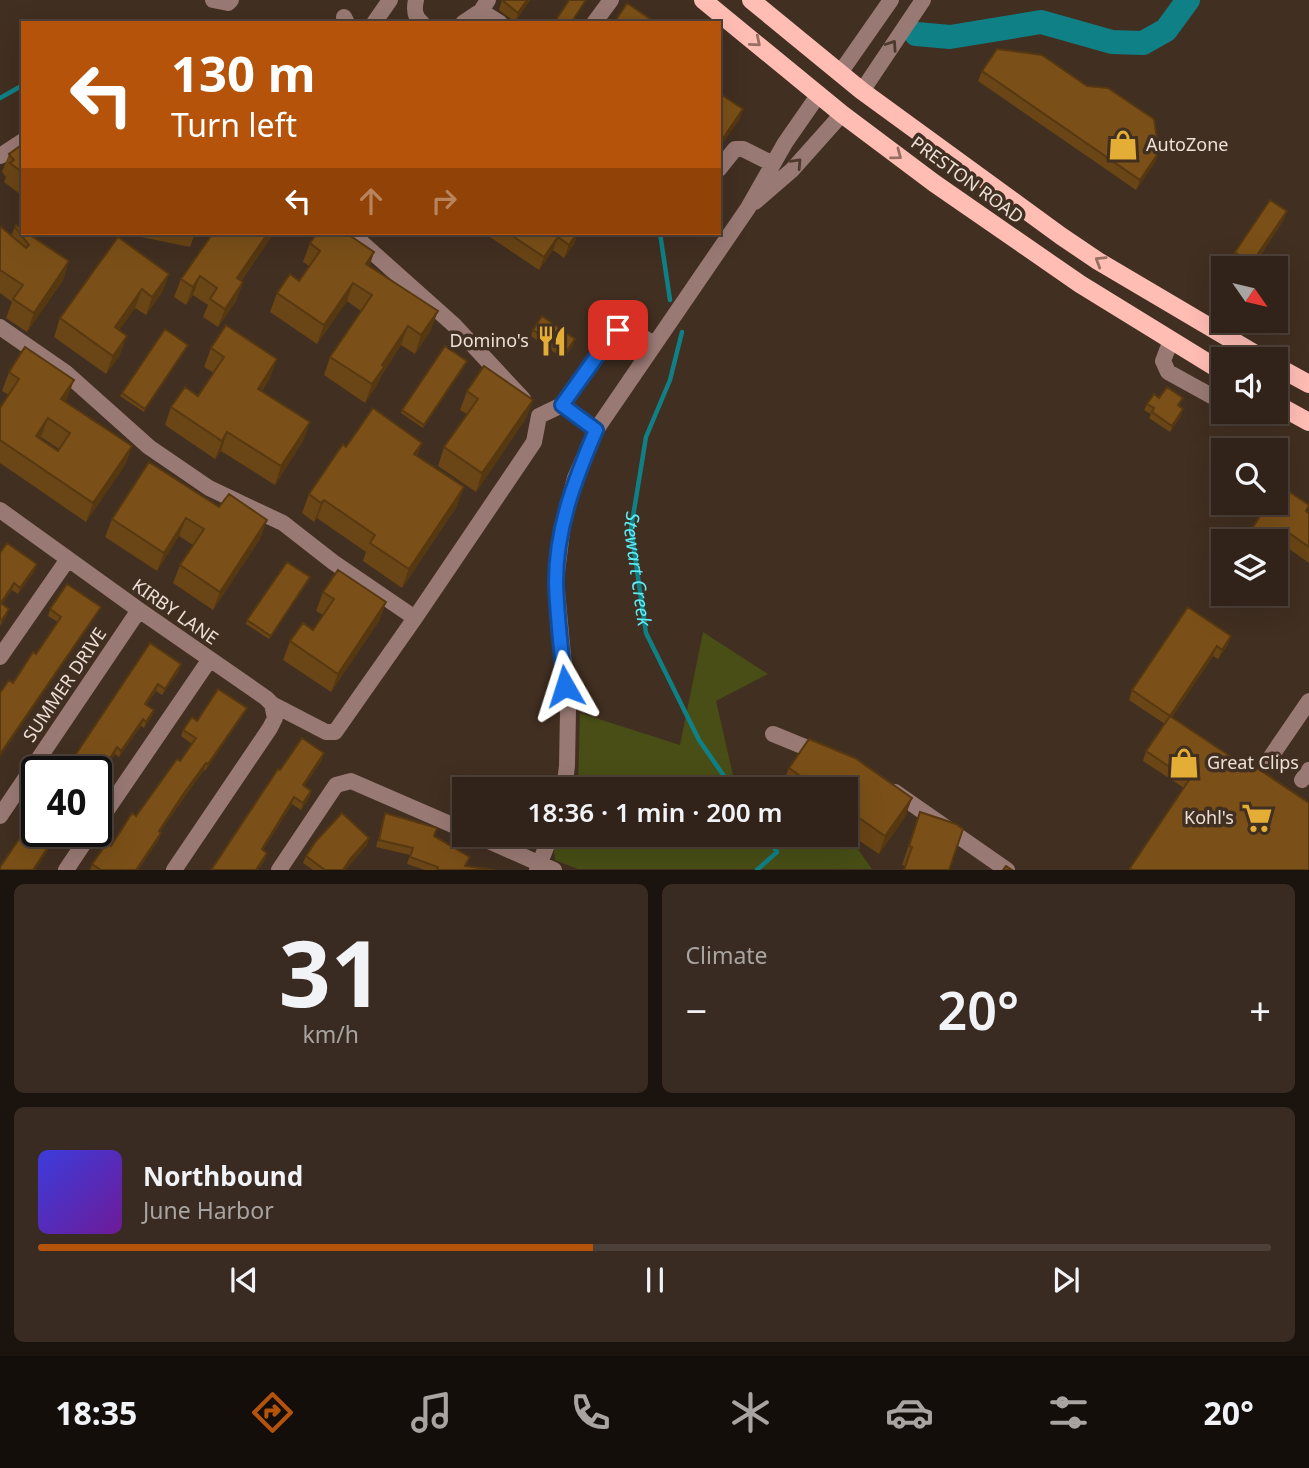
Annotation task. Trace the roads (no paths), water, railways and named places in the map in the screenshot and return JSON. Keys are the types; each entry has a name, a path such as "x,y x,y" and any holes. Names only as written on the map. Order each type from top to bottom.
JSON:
{"main road":[{"name":"PRESTON ROAD","path":"703,0 842,114 1000,230 1080,284 1211,364"},
{"name":"PRESTON ROAD","path":"751,0 862,90 1061,236 1244,347"},
{"path":"819,94 840,73"},
{"path":"842,114 862,90"},
{"path":"1143,323 1159,296"},
{"path":"1167,337 1178,307"},
{"path":"1288,373 1309,384"},
{"path":"1288,411 1309,422"}],"street":[{"path":"213,0 228,3 231,0"},
{"path":"375,21 390,0"},
{"path":"413,0 419,21"},
{"path":"595,21 611,0"},
{"path":"840,73 891,0"},
{"path":"862,90 923,0"},
{"path":"465,21 485,5 498,21"},
{"path":"748,208 785,143 819,94"},
{"path":"566,777 568,710 560,637 557,568 569,498 596,430 724,232 792,170 842,114"},
{"path":"0,156 21,142"},
{"path":"721,166 735,149 743,149 773,164"},
{"path":"353,235 454,325 539,416"},
{"path":"0,327 65,372 149,447 209,488 283,523 333,562 415,618 534,442 539,416"},
{"path":"539,416 562,405 618,330 627,329 654,344"},
{"path":"1167,337 1163,361 1168,372 1211,396"},
{"path":"562,405 596,430"},
{"name":"KIRBY LANE","path":"0,510 272,704 326,732 335,732 415,618"},
{"path":"0,657 68,559"},
{"name":"SUMMER DRIVE","path":"0,816 139,610"},
{"path":"112,803 210,659"},
{"path":"1270,758 1309,701"},
{"path":"174,870 270,728 275,718 272,704"},
{"path":"773,734 834,759"},
{"path":"278,870 336,785 351,781 452,825"},
{"path":"881,782 1007,870"},
{"path":"66,870 81,847"},
{"path":"501,847 544,867 548,847"}],"waterway":[{"name":"Stewart Creek","path":"916,34 950,37 1041,22 1112,42 1143,43 1166,30 1188,0"},
{"path":"0,98 21,86"},
{"name":"Stewart Creek","path":"660,235 670,300"},
{"name":"Stewart Creek","path":"682,332 670,380 646,437 631,529 646,633 699,740 725,777"},
{"name":"Stewart Creek","path":"757,870 777,852 773,847"}],"place":[{"name":"AutoZone","path":"1123,145"},
{"name":"Domino's","path":"552,341"},
{"name":"Great Clips","path":"1184,763"},
{"name":"Kohl's","path":"1257,818"}]}
